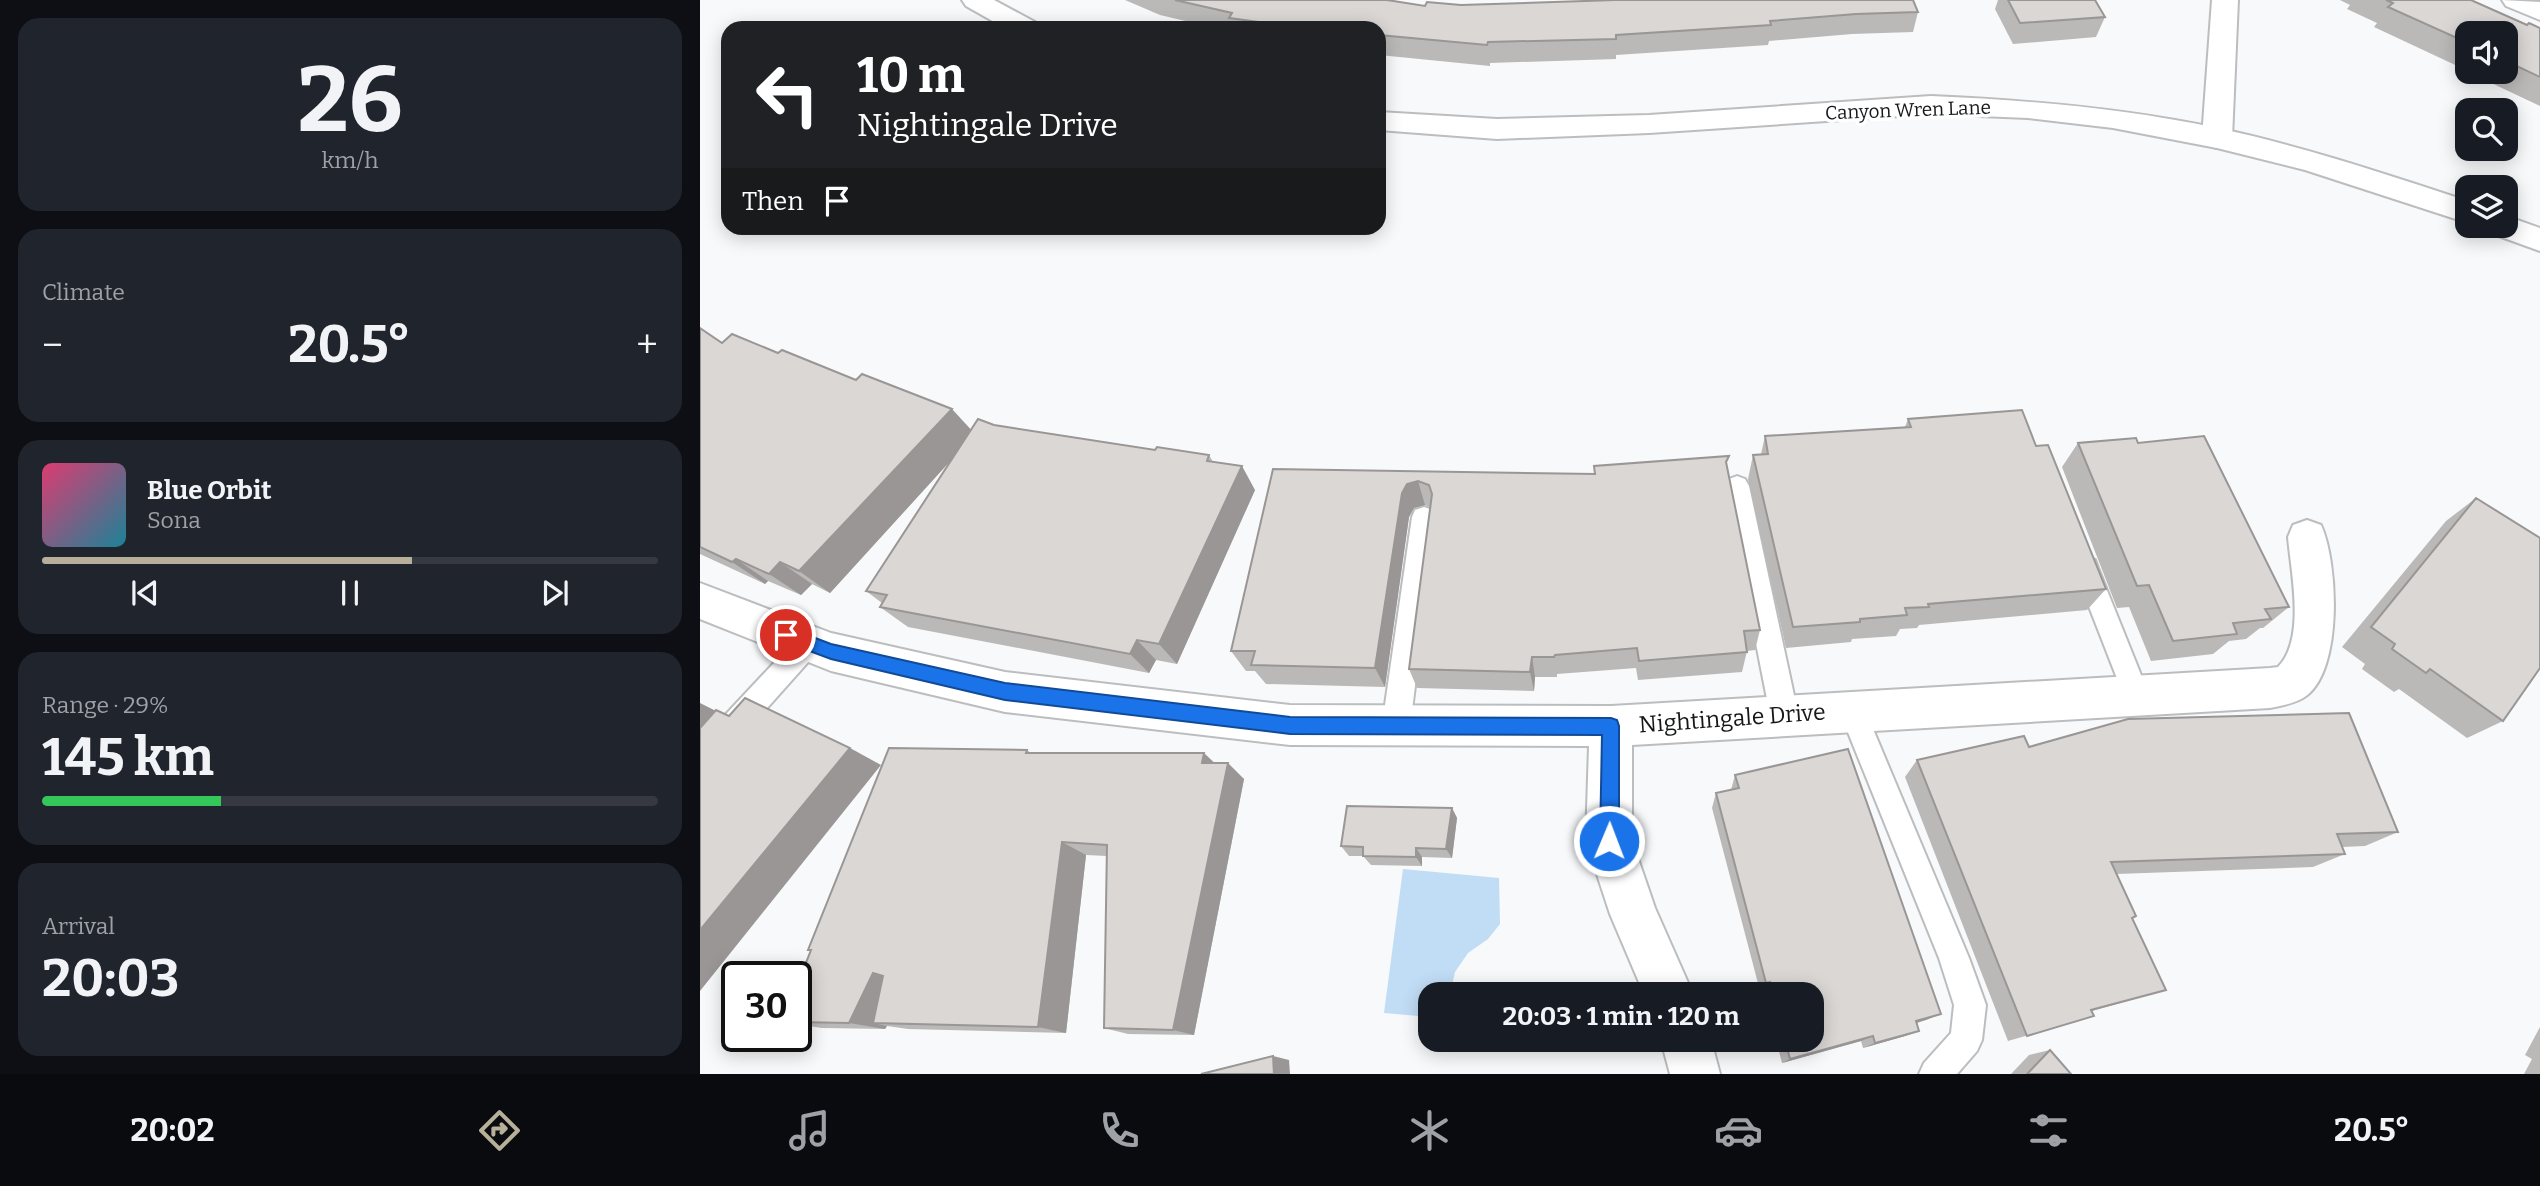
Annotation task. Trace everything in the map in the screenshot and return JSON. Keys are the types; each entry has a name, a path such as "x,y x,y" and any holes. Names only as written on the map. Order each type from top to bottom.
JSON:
{"street":[{"path":"975,0 1012,21"},
{"path":"2217,138 2225,0"},
{"path":"2515,0 2540,12"},
{"name":"Canyon Wren Lane","path":"1386,121 1497,129 1649,124 1931,105 1979,106 2113,119 2217,138 2312,162 2455,208"},
{"path":"2518,231 2540,240"},
{"name":"Nightingale Drive","path":"700,601 831,652 1005,692 1290,725 1611,726 2270,688 2290,683 2305,667 2315,635 2307,537"},
{"path":"1611,726 1609,841 1634,914 1664,982"},
{"path":"1689,1052 1695,1074"}],"lane":[{"path":"1737,486 1784,714"},
{"path":"1396,726 1424,517"},
{"path":"2075,540 2136,695"},
{"path":"700,762 809,643"},
{"path":"1852,710 1954,958 1970,1005 1966,1040 1935,1074"}],"water":[{"path":"1403,869 1499,878 1500,924 1488,939 1468,953 1455,972 1453,982 1418,982 1418,1016 1384,1013"}],"building":[{"path":"1175,0 1387,0 1425,6 1427,2 1461,5 1615,0 1913,0 1918,12 1770,21 1771,25 1616,35 1616,39 1488,42 1487,45 1386,36 1386,21 1252,21 1229,18 1232,13"},
{"path":"2008,0 2095,0 2105,17 2020,23"},
{"path":"2386,0 2471,0 2527,25 2529,23 2540,28 2540,77 2518,67 2518,21 2455,21 2455,37 2388,7 2393,3"},
{"path":"700,328 722,343 732,334 778,353 782,350 856,380 862,374 952,409 799,571 780,562 769,574 736,559 732,562 700,547"},
{"path":"2022,410 2036,446 2048,445 2106,589 1928,604 1929,607 1905,608 1907,615 1793,627 1753,455 1768,454 1765,436 1911,427 1908,419"},
{"path":"978,419 994,425 1155,450 1157,447 1209,455 1207,461 1242,466 1159,644 1137,640 1130,654 880,607 887,595 866,591"},
{"path":"2204,436 2289,607 2265,609 2271,619 2233,623 2237,634 2173,641 2149,585 2137,586 2078,443 2136,438 2138,443"},
{"path":"1729,456 1726,462 1760,630 1744,631 1747,652 1639,661 1637,648 1532,657 1530,672 1409,669 1432,494 1429,485 1418,481 1407,484 1402,493 1375,668 1251,665 1255,651 1231,651 1273,469 1595,474 1594,466"},
{"path":"2476,498 2540,538 2540,668 2503,721 2430,669 2426,673 2392,649 2395,644 2371,627"},
{"path":"745,698 850,748 700,930 700,728 716,710 729,716"},
{"path":"2349,713 2398,832 2337,834 2345,854 2111,862 2136,916 2132,918 2166,990 2091,1010 2094,1016 2027,1036 1917,760 2024,736 2029,747 2128,719"},
{"path":"889,748 1027,750 1026,753 1204,753 1202,763 1228,763 1173,1030 1104,1028 1107,845 1062,842 1038,1027 873,1023 883,976 873,973 849,1023 812,1022 812,961 807,961 811,950 808,950"},
{"path":"1848,749 1941,1014 1916,1021 1919,1031 1875,1043 1873,1036 1824,1050 1824,982 1766,982 1716,793 1739,788 1735,775"},
{"path":"1347,806 1452,808 1446,849 1416,848 1416,857 1363,856 1363,847 1341,846"},
{"path":"2050,1050 2071,1074 2027,1074"},
{"path":"1788,1052 1815,1052 1790,1059"},
{"path":"1273,1056 1274,1074 1201,1074"}],"route":[{"path":"786,635 831,652 1005,692 1290,725 1611,726 1609,841"}]}
